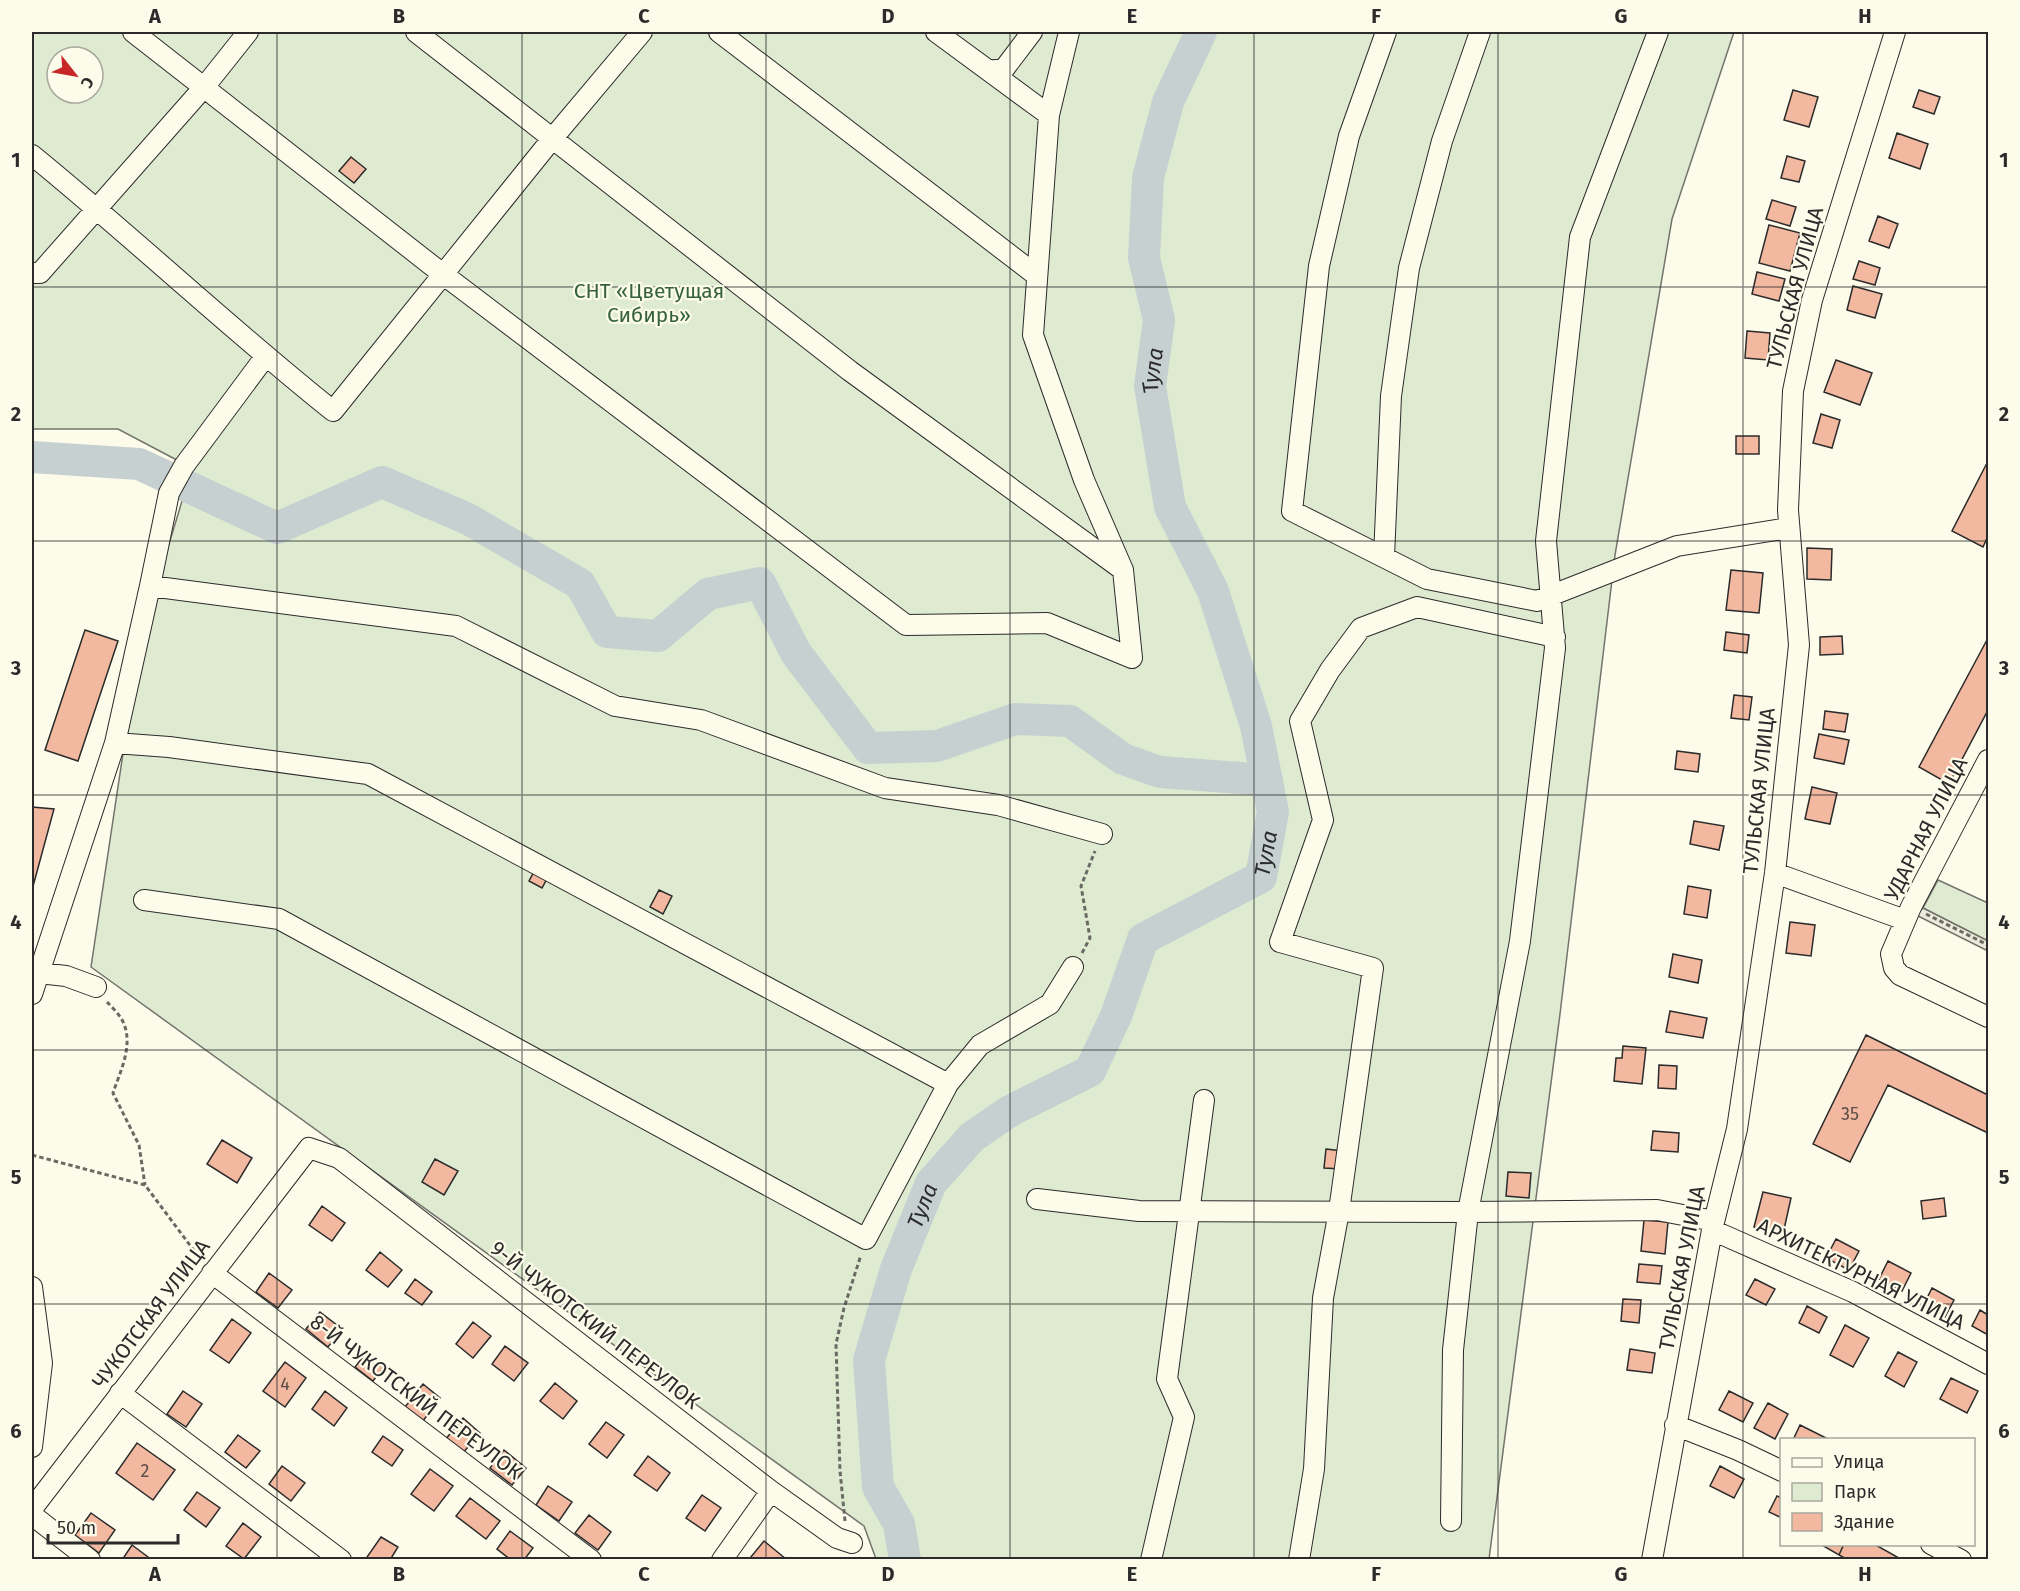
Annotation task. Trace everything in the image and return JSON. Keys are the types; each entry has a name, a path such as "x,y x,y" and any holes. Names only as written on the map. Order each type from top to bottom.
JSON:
{"street":[{"path":"133,32 444,275 906,625 1047,622 1132,658 1123,570 1084,480 1033,335 1049,115 1069,32"},
{"path":"32,273 40,273 205,86 248,32"},
{"path":"416,32 850,370 1123,570"},
{"path":"32,155 97,208 266,357 333,411 552,139 642,32"},
{"path":"719,32 1036,274"},
{"path":"936,32 1049,115"},
{"path":"988,70 1004,69 1032,32"},
{"path":"1386,32 1349,136 1319,266 1292,512 1427,579 1537,601 1677,546 1789,528"},
{"path":"1384,557 1391,396 1409,268 1442,141 1480,32"},
{"path":"1451,1521 1452,1350 1468,1212 1520,941 1554,660 1555,637 1546,541 1580,237 1658,32"},
{"name":"ТУЛЬСКАЯ УЛИЦА","path":"1652,1560 1713,1226 1737,1129 1774,873 1799,645 1788,510 1793,392 1812,300 1895,32"},
{"path":"32,994 115,742 169,493 184,466 266,357"},
{"path":"150,586 456,627 615,706 701,720 885,788 998,806 1102,834"},
{"path":"1299,1560 1314,1469 1323,1298 1339,1211 1373,968 1280,942 1323,820 1300,721 1330,670 1361,628 1417,607 1555,637"},
{"path":"115,742 369,774 948,1084"},
{"name":"УДАРНАЯ УЛИЦА","path":"1989,760 1908,913 1891,954 1894,968 1900,975 1989,1017"},
{"path":"1774,873 1908,913"},
{"path":"144,900 279,919 866,1239 948,1084 980,1045 1050,1004 1073,967"},
{"path":"39,973 66,976 96,987"},
{"path":"1151,1560 1184,1417 1167,1379 1204,1100"},
{"name":"ЧУКОТСКАЯ УЛИЦА","path":"32,1509 309,1149"},
{"name":"9-Й ЧУКОТСКИЙ ПЕРЕУЛОК","path":"309,1149 339,1158 771,1491 837,1538 849,1537"},
{"name":"АРХИТЕКТУРНАЯ УЛИЦА","path":"1037,1199 1139,1211 1657,1210 1713,1226 1853,1292 1989,1364"},
{"name":"8-Й ЧУКОТСКИЙ ПЕРЕУЛОК","path":"212,1273 591,1560"},
{"path":"32,1287 42,1363 32,1447"},
{"path":"120,1394 340,1560"},
{"path":"1675,1425 1738,1450 1780,1470"},
{"path":"722,1560 771,1491"},
{"path":"32,1515 90,1560"},
{"path":"1933,1546 1961,1560"}],"path":[{"path":"1073,967 1090,938 1081,886 1102,834"},
{"path":"1908,913 1989,945"},
{"path":"96,987 124,1023 128,1042 123,1065 112,1093 139,1145 145,1185 212,1273"},
{"path":"32,1155 145,1185"},
{"path":"849,1537 840,1472 836,1344 844,1308 866,1239"}],"green space":[{"name":"СНТ «Цветущая Сибирь»","path":"32,32 1734,32 1672,219 1615,555 1560,1014 1489,1559 876,1559 864,1526 91,967 140,640 192,468 118,429 32,429"},
{"path":"1938,880 1988,903 1988,941 1923,908"}],"shaded area":[{"path":"1923,908 1988,941 1988,951 1916,915"}],"building":[{"path":"1793,90 1818,97 1809,127 1784,120"},
{"path":"1919,90 1940,97 1934,114 1913,107"},
{"path":"1897,133 1928,144 1920,169 1889,158"},
{"path":"1787,156 1805,161 1799,182 1781,178"},
{"path":"351,157 366,169 354,183 339,171"},
{"path":"1772,200 1796,207 1790,226 1766,219"},
{"path":"1878,216 1898,224 1889,248 1869,241"},
{"path":"1769,225 1800,233 1790,271 1759,263"},
{"path":"1859,261 1880,268 1875,285 1853,279"},
{"path":"1757,272 1785,279 1779,301 1752,294"},
{"path":"1853,286 1882,294 1875,318 1847,310"},
{"path":"1747,331 1770,333 1768,360 1745,358"},
{"path":"1836,360 1872,373 1860,405 1824,392"},
{"path":"1821,414 1840,420 1832,448 1813,443"},
{"path":"1736,436 1759,436 1759,454 1736,454"},
{"path":"1988,461 1988,536 1983,547 1952,531"},
{"path":"1807,548 1832,549 1831,580 1807,579"},
{"path":"1731,570 1763,573 1759,613 1726,610"},
{"path":"85,630 118,641 78,761 45,750"},
{"path":"1726,632 1749,635 1747,653 1724,650"},
{"path":"1842,636 1843,654 1820,655 1820,637"},
{"path":"1988,638 1988,710 1949,784 1919,767"},
{"path":"1734,695 1752,697 1749,720 1731,718"},
{"path":"1825,711 1848,714 1845,732 1823,729"},
{"path":"1819,734 1849,740 1844,764 1814,758"},
{"path":"1677,751 1700,754 1698,772 1675,769"},
{"path":"1812,787 1837,793 1830,824 1805,819"},
{"path":"32,807 54,809 32,890"},
{"path":"1694,821 1724,826 1719,850 1690,844"},
{"path":"536,868 549,875 542,888 529,881"},
{"path":"1688,886 1711,890 1707,918 1684,914"},
{"path":"659,890 672,896 663,914 650,907"},
{"path":"1790,922 1815,925 1811,956 1786,953"},
{"path":"1673,954 1702,960 1698,983 1669,977"},
{"path":"1670,1011 1707,1018 1703,1038 1666,1032"},
{"path":"1866,1035 1988,1095 1988,1133 1888,1085 1850,1162 1813,1144"},
{"path":"1623,1046 1646,1048 1642,1084 1614,1081 1616,1058 1622,1058"},
{"path":"1659,1065 1677,1066 1676,1089 1658,1088"},
{"path":"1653,1131 1679,1133 1678,1152 1651,1150"},
{"path":"222,1140 252,1158 237,1183 207,1164"},
{"path":"1326,1149 1343,1151 1342,1169 1324,1168"},
{"path":"435,1159 458,1171 444,1195 422,1182"},
{"path":"1508,1172 1531,1173 1529,1198 1506,1196"},
{"path":"1763,1192 1791,1198 1783,1234 1754,1227"},
{"path":"1944,1198 1946,1216 1923,1219 1921,1201"},
{"path":"322,1206 345,1223 332,1241 309,1225"},
{"path":"1644,1220 1668,1222 1665,1254 1641,1251"},
{"path":"1836,1239 1859,1251 1849,1270 1826,1258"},
{"path":"380,1252 402,1270 388,1287 366,1270"},
{"path":"1888,1261 1911,1273 1902,1291 1879,1279"},
{"path":"1639,1264 1662,1266 1660,1284 1637,1282"},
{"path":"269,1273 292,1290 278,1308 256,1292"},
{"path":"415,1279 432,1292 422,1305 405,1293"},
{"path":"1755,1279 1775,1289 1766,1305 1746,1295"},
{"path":"1932,1288 1954,1300 1945,1317 1923,1306"},
{"path":"1623,1299 1641,1300 1639,1323 1621,1321"},
{"path":"1807,1306 1827,1317 1819,1333 1799,1323"},
{"path":"1980,1310 1988,1315 1988,1335 1972,1326"},
{"path":"320,1312 342,1329 328,1347 306,1329"},
{"path":"232,1319 251,1333 229,1363 210,1350"},
{"path":"473,1322 491,1336 473,1358 456,1344"},
{"path":"1845,1325 1869,1338 1853,1367 1830,1355"},
{"path":"505,1346 528,1363 514,1381 492,1364"},
{"path":"1630,1349 1655,1353 1652,1373 1627,1370"},
{"path":"1898,1352 1917,1362 1904,1387 1885,1376"},
{"path":"366,1353 384,1367 373,1381 355,1367"},
{"path":"285,1362 306,1378 285,1407 263,1391"},
{"path":"1951,1378 1978,1391 1967,1413 1940,1399"},
{"path":"555,1383 577,1401 563,1419 540,1401"},
{"path":"423,1384 440,1398 423,1421 405,1407"},
{"path":"183,1391 202,1404 186,1427 167,1414"},
{"path":"325,1391 347,1408 334,1426 312,1409"},
{"path":"1729,1391 1753,1403 1743,1422 1719,1410"},
{"path":"1768,1403 1788,1414 1775,1439 1754,1428"},
{"path":"463,1418 480,1433 462,1454 445,1440"},
{"path":"606,1422 624,1435 607,1458 589,1444"},
{"path":"1800,1425 1826,1438 1794,1438"},
{"path":"238,1435 260,1451 246,1468 225,1452"},
{"path":"383,1436 403,1450 392,1466 372,1452"},
{"path":"137,1443 175,1470 153,1500 116,1473"},
{"path":"504,1450 526,1468 512,1485 490,1468"},
{"path":"648,1456 670,1473 657,1491 634,1475"},
{"path":"282,1466 305,1483 291,1501 269,1484"},
{"path":"1720,1466 1744,1479 1734,1498 1710,1486"},
{"path":"430,1469 453,1486 434,1511 411,1494"},
{"path":"548,1486 572,1502 559,1521 536,1505"},
{"path":"197,1492 220,1508 206,1527 184,1510"},
{"path":"702,1495 721,1508 705,1531 686,1518"},
{"path":"1777,1496 1780,1497 1780,1517 1769,1512"},
{"path":"470,1498 500,1521 486,1539 456,1516"},
{"path":"91,1513 115,1530 99,1553 75,1535"},
{"path":"589,1515 611,1532 598,1550 575,1533"},
{"path":"243,1523 261,1537 244,1559 226,1546"},
{"path":"510,1531 533,1548 524,1560 511,1560 497,1549"},
{"path":"381,1537 398,1547 390,1560 371,1560 367,1557"},
{"path":"764,1541 786,1559 750,1558"},
{"path":"132,1545 152,1560 122,1560"},
{"path":"1823,1546 1843,1546 1839,1555"},
{"path":"1843,1546 1878,1546 1899,1558 1898,1560 1848,1560 1839,1555"}],"waterway":[{"name":"Тула","path":"905,1560 899,1524 878,1487 869,1360 896,1269 931,1183 972,1137 1010,1111 1090,1071 1116,1016 1143,939 1261,877 1273,812 1256,726 1213,591 1170,507 1150,386 1159,320 1144,258 1148,178 1168,102 1201,32"},
{"path":"32,457 139,464 277,528 382,482 468,519 580,584 607,632 658,636 708,594 760,583 796,653 868,748 937,746 1015,719 1070,721 1123,759 1160,772 1267,780"}]}
